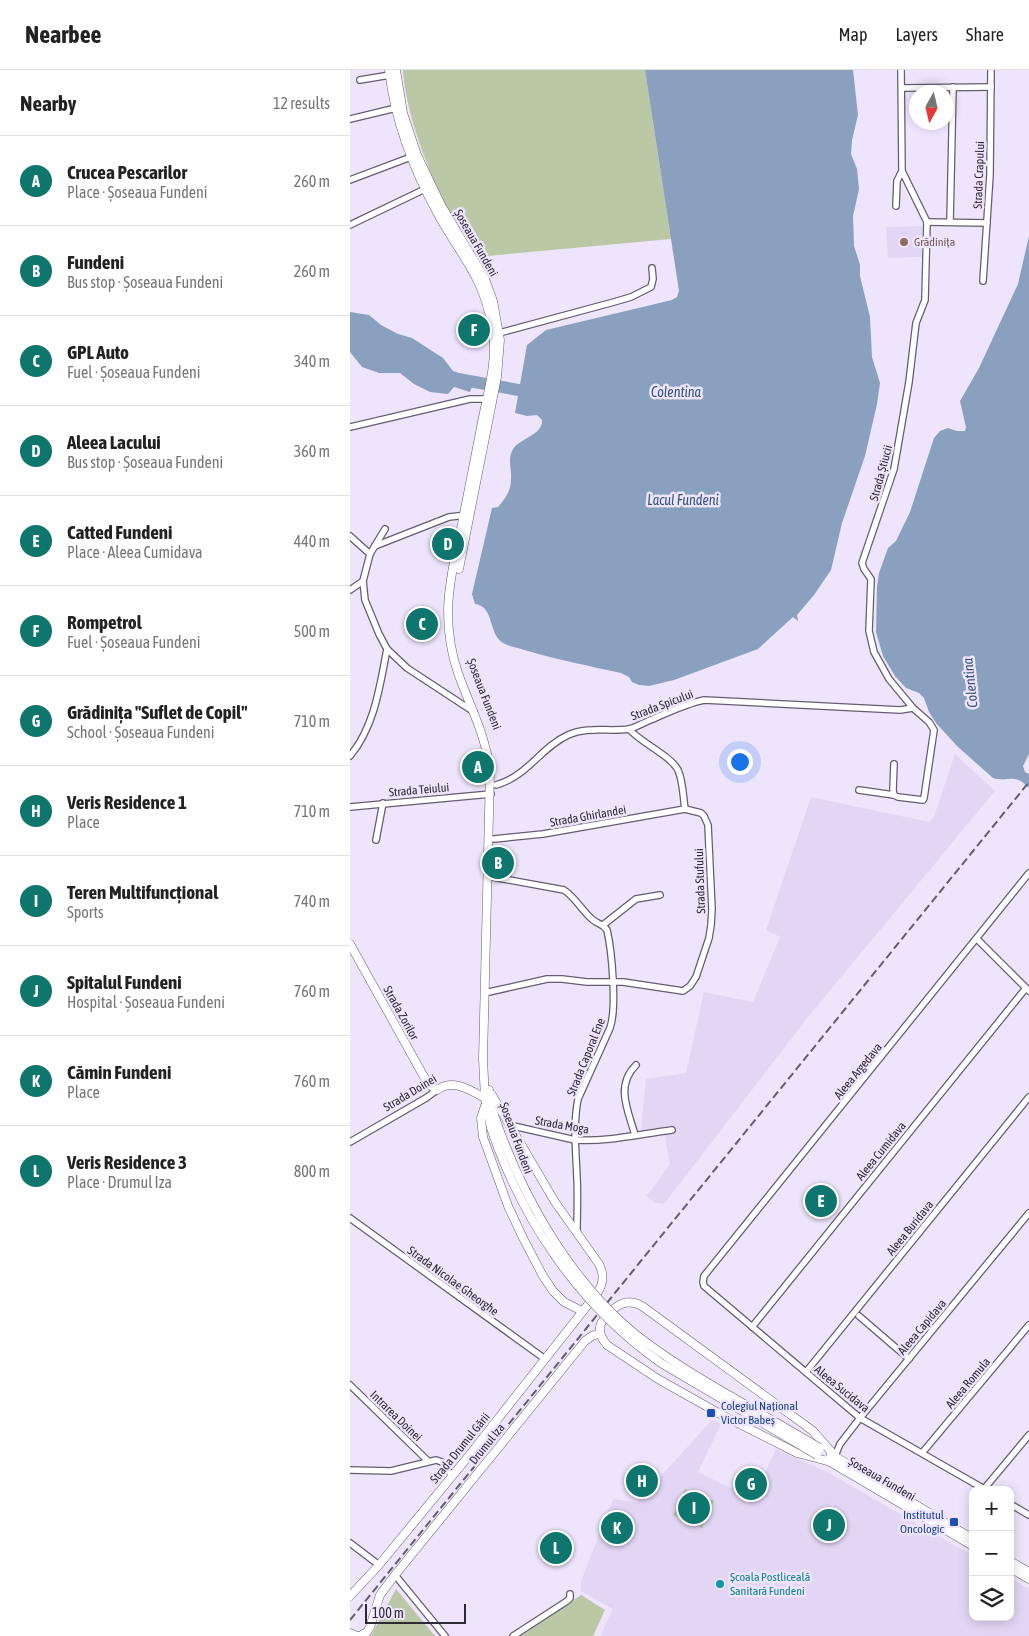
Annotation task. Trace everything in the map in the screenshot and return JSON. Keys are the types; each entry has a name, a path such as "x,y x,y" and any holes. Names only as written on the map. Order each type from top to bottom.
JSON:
{"main road":[{"name":"Șoseaua Fundeni","path":"391,72 396,108 411,157 440,217 481,285 497,353"},
{"name":"Șoseaua Fundeni","path":"391,72 417,155 441,205 483,275 493,300 500,333 454,596 454,634 459,662 490,743 494,760 496,785 488,1041 489,1088 495,1127"},
{"name":"Șoseaua Fundeni","path":"467,515 450,590 448,624 455,664 488,752 491,794 483,1041 485,1101 481,1118 483,1137 498,1180 523,1238 541,1272 564,1302 582,1310 601,1287 603,1278 600,1264 555,1202 489,1088"},
{"name":"Strada Zorilor","path":"350,944 426,1081 437,1090"},
{"name":"Strada Doinei","path":"437,1090 447,1085 455,1085 463,1087 485,1101"},
{"name":"Șoseaua Fundeni","path":"485,1101 495,1127 535,1209 579,1276 615,1316 637,1336 667,1357 819,1451 969,1537"},
{"name":"Șoseaua Fundeni","path":"833,1459 802,1455 779,1445 684,1394 611,1349 600,1333 603,1320 619,1304 630,1302 642,1306 813,1432 833,1459 969,1544"},
{"name":"Strada Drumul Gării","path":"350,1596 379,1565 452,1476 582,1310"},
{"name":"Drumul Iza","path":"350,1633 359,1636 367,1632 380,1596 395,1575 585,1341 600,1333"},
{"path":"1014,1563 1029,1572"},
{"path":"1014,1570 1029,1579"}],"street":[{"name":"Strada Știucii","path":"894,795 920,800 924,798 934,730 929,722 913,708 889,679 874,652 869,631 871,579 862,563 886,496 896,460 912,362 916,323 925,300 927,222 902,171 901,70"},
{"name":"Strada Crapului","path":"983,281 990,175 991,70"},
{"path":"360,80 391,72"},
{"path":"954,87 991,87"},
{"path":"902,88 909,88"},
{"path":"350,119 396,108"},
{"path":"950,222 952,130"},
{"path":"350,180 411,157"},
{"path":"896,206 896,181 902,171"},
{"path":"350,225 425,189"},
{"path":"927,222 987,222"},
{"path":"500,333 631,297 652,287 654,279 652,268"},
{"path":"350,426 470,399 489,399"},
{"path":"374,546 449,517 467,515"},
{"path":"385,529 370,554 363,581 363,594 367,609 387,649 407,668 474,712"},
{"path":"350,536 370,554"},
{"path":"350,588 363,581"},
{"path":"350,756 368,729 387,649"},
{"name":"Strada Spicului","path":"496,785 521,774 566,736 589,730 629,729 691,703 704,700 900,710 913,708"},
{"path":"629,729 676,766 680,776 685,808"},
{"path":"859,790 894,795 894,764"},
{"name":"Strada Teiului","path":"350,807 491,794"},
{"path":"376,840 383,803"},
{"name":"Strada Ghirlandei","path":"494,839 543,834 685,808"},
{"name":"Strada Stufului","path":"612,982 640,984 682,991 690,986 696,977 709,938 711,925 708,825 707,820 701,813 685,808"},
{"name":"Aleea Argedava","path":"703,1282 704,1276 1029,873"},
{"path":"492,878 564,890 594,920 603,925 636,899 660,895"},
{"name":"Strada Caporal Ene","path":"577,1233 576,1108 578,1099 612,1023 612,982 608,935 603,925"},
{"path":"977,938 1027,990"},
{"path":"489,992 547,979 562,978 587,982 612,982"},
{"name":"Aleea Cumidava","path":"752,1327 1027,990"},
{"path":"635,1135 624,1090 627,1076 636,1065"},
{"name":"Strada Doinei","path":"350,1142 437,1090"},
{"name":"Aleea Buridava","path":"806,1372 1029,1097"},
{"name":"Strada Moga","path":"509,1125 575,1140 600,1140 672,1130"},
{"name":"Aleea Capidava","path":"833,1459 840,1444 860,1418 1029,1214"},
{"name":"Strada Nicolae Gheorghe","path":"350,1218 545,1359"},
{"name":"Aleea Sucidava","path":"703,1282 704,1286 860,1418 980,1486"},
{"path":"859,1316 909,1359"},
{"name":"Aleea Romula","path":"922,1453 1029,1324"},
{"name":"Intrarea Doinei","path":"350,1385 428,1461 436,1460 442,1462 452,1476"},
{"path":"987,1486 1029,1435"},
{"path":"350,1470 391,1472 428,1461"},
{"path":"1014,1506 1029,1515"},
{"path":"350,1544 379,1565"},
{"path":"395,1575 445,1636"},
{"path":"513,1636 568,1601 570,1594"}],"shaded area":[{"name":"Grădinița","path":"922,226 922,257 888,258 886,227"},
{"path":"955,754 995,791 808,1017 664,1204 655,1203 646,1195 670,1164 663,1127 641,1130 646,1079 686,1073 704,992 753,1002 780,937 766,930 811,797 929,822 934,817"},
{"path":"712,1420 721,1424 698,1472 731,1488 734,1482 742,1486 746,1480 749,1481 754,1471 764,1475 776,1449 827,1472 969,1554 969,1621 1014,1621 1014,1580 1029,1589 1029,1636 600,1636 613,1609 581,1591 581,1581 613,1499 637,1502"}],"green space":[{"path":"403,70 645,70 671,239 477,257 447,207 425,159 408,103"},
{"path":"685,1489 714,1501 702,1528 673,1515"},
{"path":"396,1589 435,1636 371,1636"},
{"path":"581,1595 605,1610 593,1636 521,1636"}],"water":[{"name":"Lacul Fundeni","path":"645,70 853,70 858,115 851,154 857,169 859,189 853,216 854,246 860,265 860,276 870,317 872,357 880,383 865,456 842,523 831,570 814,595 797,615 798,621 793,617 758,649 674,680 649,686 632,682 629,677 621,673 505,644 496,635 486,610 482,606 475,604 472,594 492,508 498,507 510,488 511,453 516,445 535,433 541,425 542,420 537,415 527,416 515,413 527,345 546,330 672,300 677,297 679,291"},
{"path":"1029,236 1029,754 1023,766 1025,772 1029,774 1029,788 1016,779 993,778 958,747 936,723 929,712 924,698 919,693 906,688 895,676 883,656 876,632 879,573 888,548 896,541 910,512 934,438 940,431 948,428 965,431 966,427 960,401 979,368 1018,284"},
{"path":"350,312 369,315 381,325 398,334 412,338 443,358 453,371 475,378 470,392 454,387 448,394 430,392 414,384 400,373 379,373 362,367 350,352"}],"waterway":[{"name":"Colentina","path":"458,379 535,393"}],"railway":[{"path":"350,1620 1029,782"}],"place":[{"name":"Grădinița","path":"904,242"},
{"name":"Rompetrol","path":"474,330"},
{"name":"Aleea Lacului","path":"448,544"},
{"name":"GPL Auto","path":"422,624"},
{"name":"Crucea Pescarilor","path":"478,767"},
{"name":"Fundeni","path":"498,863"},
{"name":"Catted Fundeni","path":"821,1201"},
{"name":"Colegiul Național Victor Babeș","path":"711,1413"},
{"name":"Veris Residence 1","path":"642,1481"},
{"name":"Grădinița \"Suflet de Copil\"","path":"751,1484"},
{"name":"Teren Multifuncțional","path":"694,1508"},
{"name":"Institutul Oncologic","path":"954,1522"},
{"name":"Spitalul Fundeni","path":"829,1525"},
{"name":"Cămin Fundeni","path":"617,1528"},
{"name":"Veris Residence 3","path":"556,1548"},
{"name":"Școala Postliceală Sanitară Fundeni","path":"720,1584"}]}
